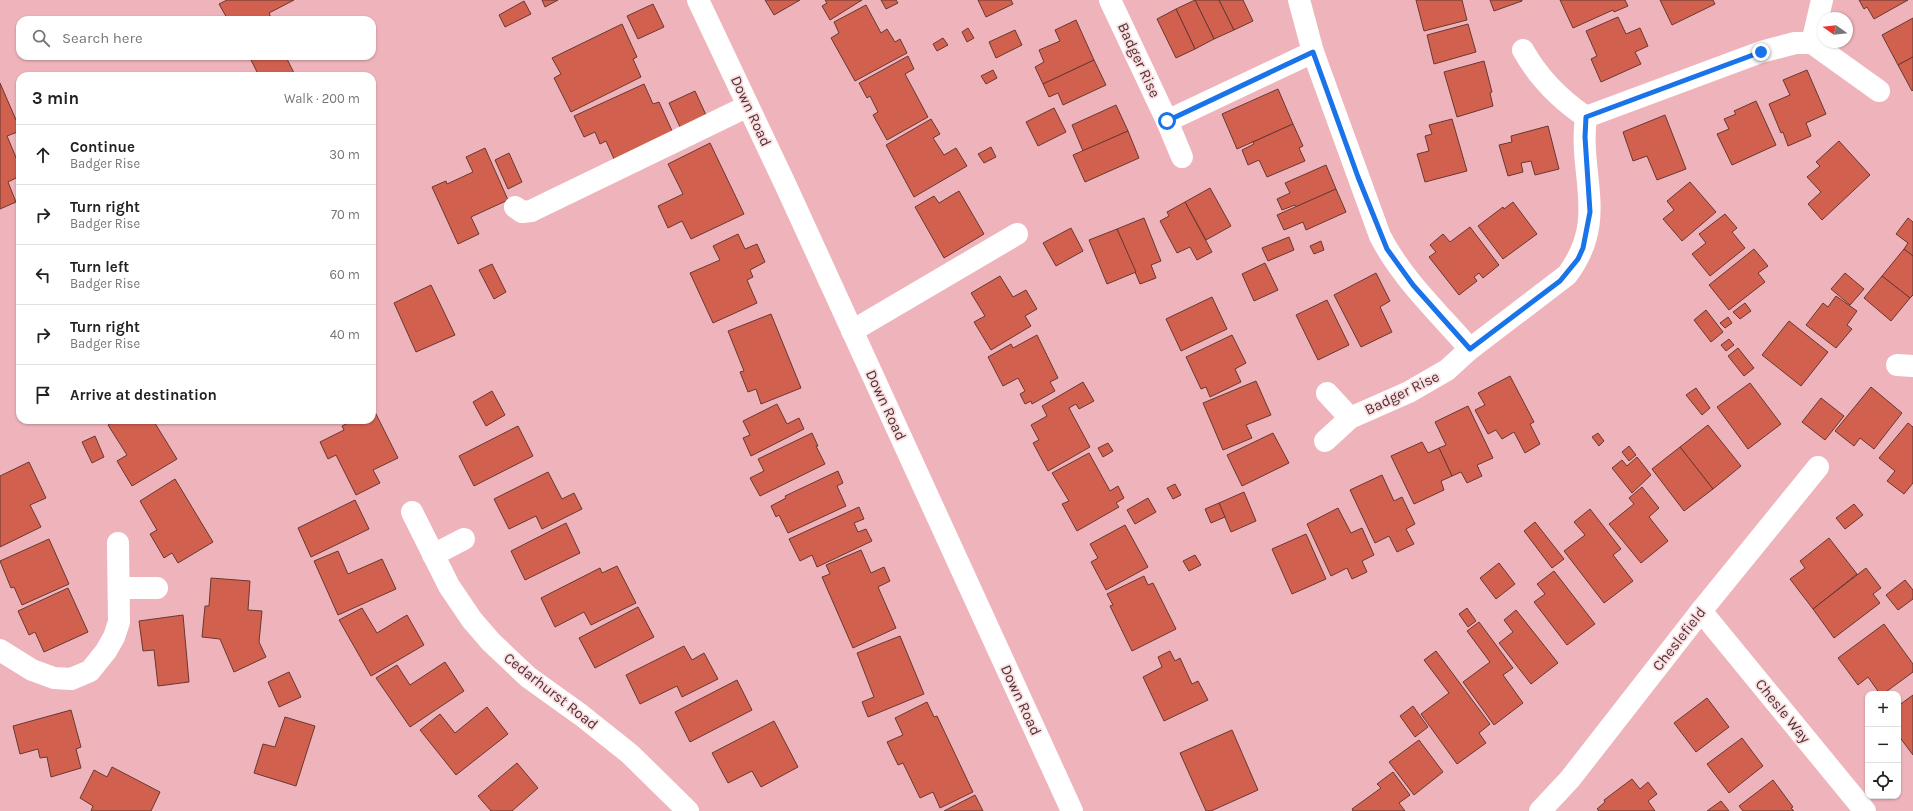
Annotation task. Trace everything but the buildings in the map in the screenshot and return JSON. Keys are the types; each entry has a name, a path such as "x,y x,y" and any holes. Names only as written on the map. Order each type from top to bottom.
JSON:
{"street":[{"name":"Down Road","path":"698,0 852,331 1072,811"},
{"name":"Badger Rise","path":"1110,0 1167,121 1182,157"},
{"path":"1299,0 1313,52 1358,177 1387,249 1413,285 1470,349"},
{"path":"1812,43 1822,0"},
{"path":"1523,50 1544,80 1573,108 1586,117 1761,52 1795,43 1812,43 1879,91"},
{"path":"1167,121 1313,52"},
{"path":"515,207 522,212 531,211 748,106"},
{"name":"Badger Rise","path":"1325,441 1350,418 1428,382 1447,370 1470,349 1560,281 1578,259 1583,248 1590,212 1585,137 1586,117"},
{"path":"852,331 1016,234"},
{"name":"Badger Rise","path":"1327,393 1350,418"},
{"name":"Cheslefield","path":"1540,811 1570,778 1701,611 1818,467"},
{"name":"Cedarhurst Road","path":"412,512 449,586 472,620 510,662 630,754 688,811"},
{"path":"434,555 464,539"},
{"path":"0,650 32,670 62,680 81,676 98,663 114,637 119,622 118,543"},
{"path":"119,588 157,588"},
{"name":"Chesle Way","path":"1701,611 1865,811"}],"route":[{"path":"1167,121 1313,52 1380,236 1394,260 1413,285 1470,349 1560,281 1567,275 1578,259 1583,248 1589,223 1591,199 1585,146 1586,117 1761,52"}]}
